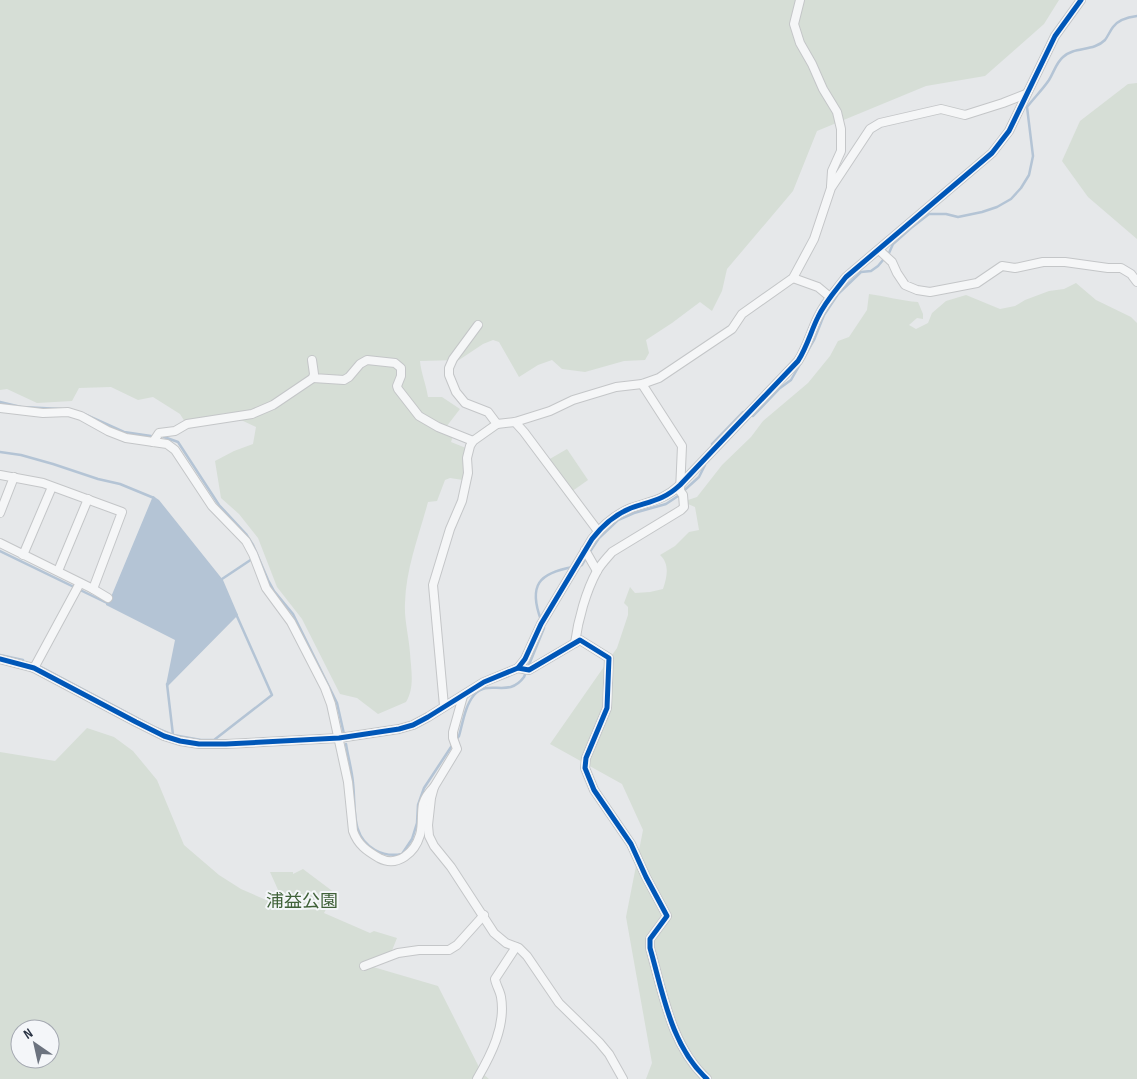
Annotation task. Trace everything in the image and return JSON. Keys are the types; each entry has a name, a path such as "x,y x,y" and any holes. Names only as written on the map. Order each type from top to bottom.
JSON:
{"street":[{"path":"800,0 794,24 800,43 837,112 841,129 841,151 832,171 831,188"},
{"path":"523,670 525,659 542,622 575,567 588,553 598,531 630,508 664,498 681,490 798,361 804,352 818,315 846,278 884,254 992,153 1009,131 1055,36 1081,0"},
{"path":"444,706 433,585 450,529 462,501 468,473 467,458 473,441 497,424 515,422 550,411 573,400 616,387 642,384 660,378 732,329 742,314 793,278 814,239 831,188 866,133 880,123 941,109 964,115 1026,94"},
{"path":"884,254 892,262 905,285 924,291 947,290 977,283 1002,266 1015,268 1043,262 1065,262 1121,268 1131,274 1137,282"},
{"path":"793,278 818,287 830,297"},
{"path":"478,325 453,359 449,368 449,375 456,392 465,403 488,412 497,424"},
{"path":"312,360 313,378"},
{"path":"153,442 159,432 174,431 187,424 252,414 262,410 313,378 344,380 360,364 367,360 395,363 400,366 401,372 396,386 419,416 438,427 473,441"},
{"path":"575,643 578,621 597,571 612,552 684,507 681,490 682,446 642,384"},
{"path":"0,408 43,414 68,412 81,416 126,438 167,444 175,450 212,506 246,541 266,588 291,622 325,688 331,704 348,782 353,831 365,850 391,862 404,858 417,842 420,833 423,805 427,795 456,751 453,732 463,696"},
{"path":"515,422 598,531"},
{"path":"0,475 52,487 122,512 93,589"},
{"path":"0,513 14,477"},
{"path":"23,555 52,487"},
{"path":"58,571 88,499"},
{"path":"0,543 58,571 78,587 93,589 108,598"},
{"path":"588,553 597,571"},
{"path":"34,668 78,587"},
{"path":"0,659 34,668 164,736 199,744 226,744 339,738 414,725 484,682 523,670 580,640 609,658 607,708 586,758 585,768 594,790 631,844 667,916 650,939 650,948 672,1021 683,1050 707,1079"},
{"path":"434,787 428,810 429,836 434,846 451,867 498,938 516,947 526,956 559,1003 609,1054 623,1079"},
{"path":"364,966 398,953 419,950 449,950 457,945 484,916"},
{"path":"477,1079 494,1046 500,1027 501,995 495,979 516,947"}],"green space":[{"path":"0,0 1059,0 1044,24 985,76 926,86 817,131 793,191 727,269 722,291 712,311 700,302 646,340 649,353 645,360 624,361 585,372 562,369 552,360 538,365 519,377 499,342 493,340 483,344 459,360 420,361 428,397 442,397 460,409 443,431 453,436 451,442 466,448 463,480 450,478 445,480 437,501 428,502 410,565 406,590 405,609 412,672 411,690 406,702 378,714 357,698 340,694 302,619 277,587 258,538 239,514 221,498 215,461 253,444 256,427 226,413 185,422 180,414 153,397 138,400 111,387 79,388 72,401 37,403 7,389 0,390"},
{"path":"1137,83 1137,239 1088,197 1062,161 1080,121 1128,84"},
{"path":"1076,283 1096,300 1131,317 1137,323 1137,1079 646,1079 652,1063 626,917 643,830 622,784 550,744 617,648 628,615 628,607 624,603 630,587 635,593 663,589 666,567 660,555 675,546 689,532 699,530 695,507 688,504 688,500 697,497 722,465 751,437 763,421 808,383 830,356 838,341 849,337 867,310 869,294 918,302 923,319 917,318 909,325 916,329 928,323 932,313 946,301 966,295 1000,309 1015,306 1025,300 1049,291 1064,289"},
{"path":"567,449 588,480 571,492 548,460"},
{"name":"浦益公園","path":"87,728 114,737 133,751 157,780 184,845 219,875 241,889 266,900 279,892 270,872 293,872 293,874 303,869 335,893 324,913 370,933 374,931 397,938 391,953 363,964 438,986 482,1073 489,1079 0,1079 0,752 55,761"}],"water":[{"path":"153,496 159,500 223,580 238,615 167,687 175,640 106,605 106,601 111,600"}],"waterway":[{"path":"712,444 743,412 753,416 780,388 791,380 814,340 824,315 838,294 861,272 871,271 878,266 889,253 893,244 911,228 929,214 946,214 958,217 997,207 1011,199 1029,175 1033,156 1027,107 1047,83 1063,57 1073,51 1100,44 1118,22 1137,16"},
{"path":"0,402 21,407 62,409"},
{"path":"84,414 124,432 151,436"},
{"path":"164,437 178,442 219,505 246,534 253,545 268,580 274,591 293,614 337,703 344,734"},
{"path":"0,452 21,455 120,484 154,498"},
{"path":"589,553 599,538 618,520 634,513 666,504 699,477 705,465"},
{"path":"0,551 109,604"},
{"path":"579,566 582,565 586,558"},
{"path":"222,579 252,559"},
{"path":"541,620 536,598 536,589 539,583 552,573 573,567"},
{"path":"41,667 156,728 173,735 201,740 214,740 272,695 236,614"},
{"path":"456,740 459,736 466,709 474,695 486,688 512,687 524,677 544,628 543,625"},
{"path":"0,655 23,660"},
{"path":"167,684 173,735"},
{"path":"346,744 352,778 356,821 361,837 378,852 391,855 402,854 412,839 417,823 418,805 424,788 453,744"}],"cycle path":[{"path":"0,659 34,668 164,736 199,744 339,738 399,729 413,725 428,717 484,682 518,668 525,659 541,624 592,539 600,530 620,514 631,508 663,497 680,485 798,361 821,312 846,277 992,153 1009,131 1055,36 1081,0"},
{"path":"518,668 529,670 580,640 609,658 607,708 586,758 585,768 594,790 631,844 667,916 650,939 650,948 664,1001 677,1035 695,1066 707,1079"}]}
